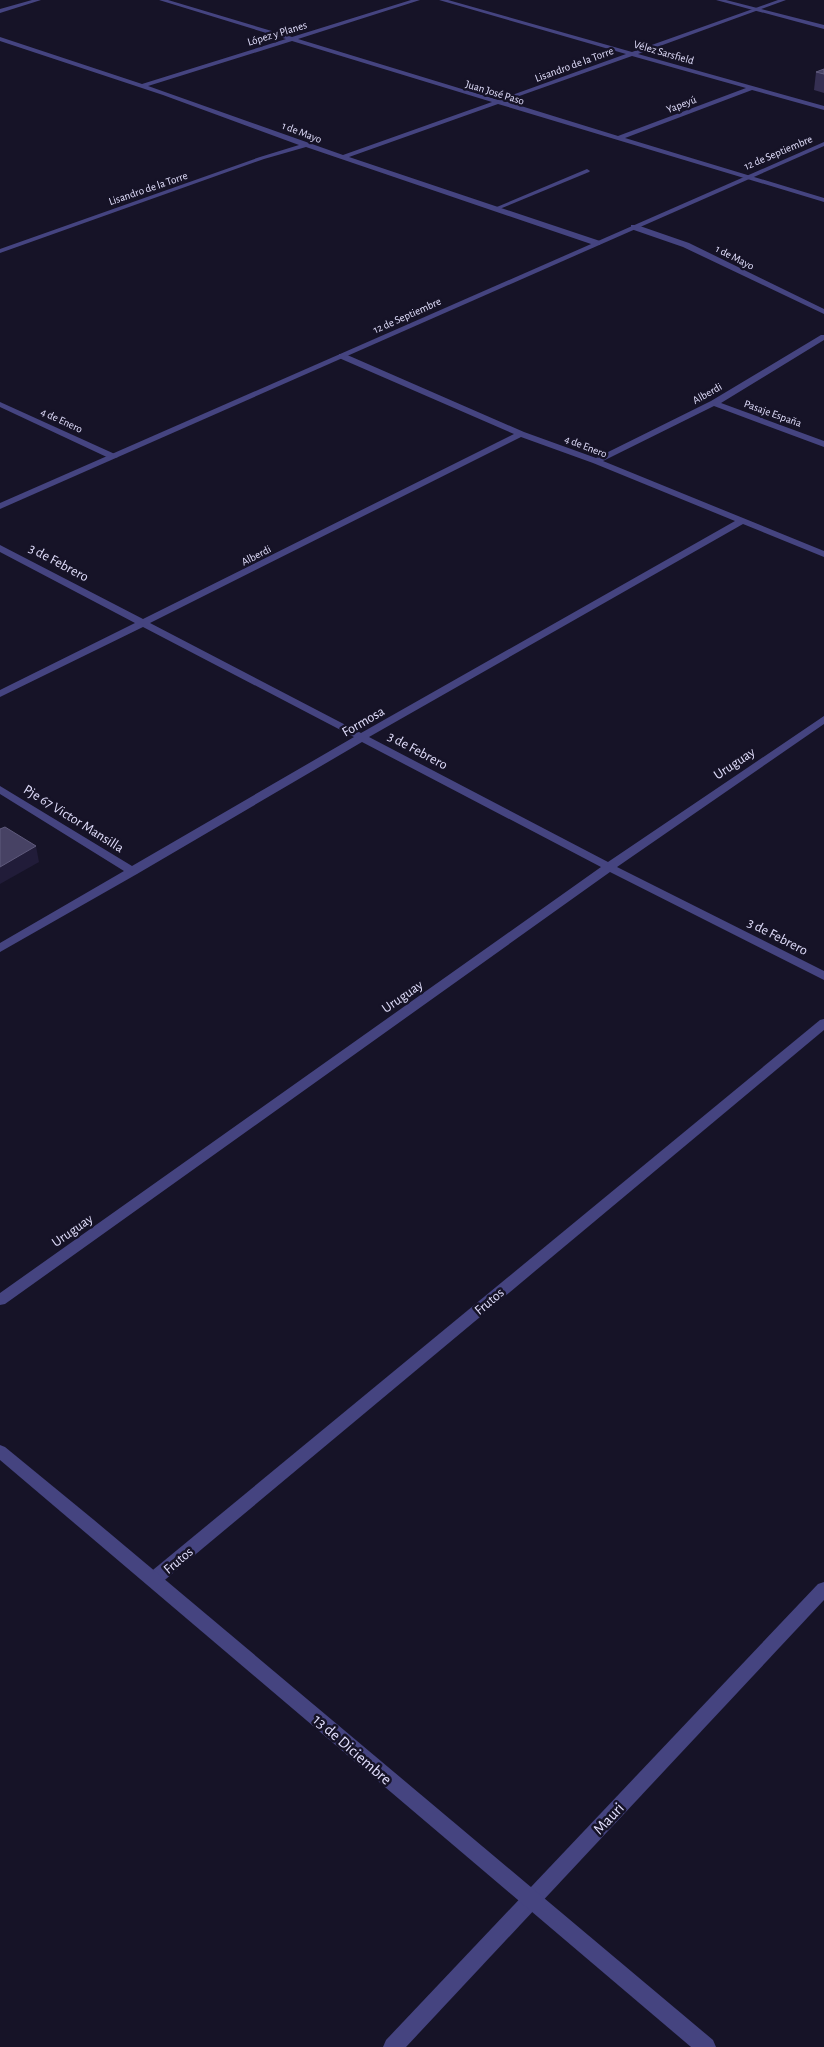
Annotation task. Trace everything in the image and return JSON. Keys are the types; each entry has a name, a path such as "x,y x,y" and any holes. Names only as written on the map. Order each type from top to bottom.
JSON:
{"street":[{"path":"0,11 38,0"},
{"name":"Juan José Paso","path":"162,0 497,103 824,200"},
{"name":"López y Planes","path":"142,86 417,0"},
{"name":"Vélez Sarsfield","path":"442,0 824,108"},
{"path":"719,0 824,27"},
{"name":"Lisandro de la Torre","path":"343,157 783,0"},
{"name":"1 de Mayo","path":"0,40 142,86 278,134 304,146 343,157 597,243"},
{"name":"Yapeyú","path":"618,138 751,88"},
{"name":"12 de Septiembre","path":"0,506 824,144"},
{"name":"Lisandro de la Torre","path":"0,251 262,158 304,146"},
{"path":"495,209 587,171"},
{"name":"1 de Mayo","path":"634,227 686,245 824,312"},
{"name":"Alberdi","path":"596,461 714,403 824,337"},
{"name":"4 de Enero","path":"342,356 521,434 596,461 824,554"},
{"name":"Pasaje España","path":"714,403 824,444"},
{"name":"4 de Enero","path":"0,404 114,457"},
{"name":"Alberdi","path":"0,694 521,434"},
{"name":"Formosa","path":"0,948 362,737 742,520"},
{"name":"3 de Febrero","path":"0,548 609,867 824,976"},
{"name":"Uruguay","path":"0,1300 609,867 824,720"},
{"name":"Pje 67 Victor Mansilla","path":"0,790 133,872"},
{"name":"Frutos","path":"154,1579 824,1023"},
{"name":"13 de Diciembre","path":"0,1451 154,1579 530,1900 706,2047"},
{"name":"Mauri","path":"393,2047 824,1589"}],"building":[{"path":"824,69 824,74 816,72"},
{"path":"5,827 36,846 0,867 0,829"}]}
